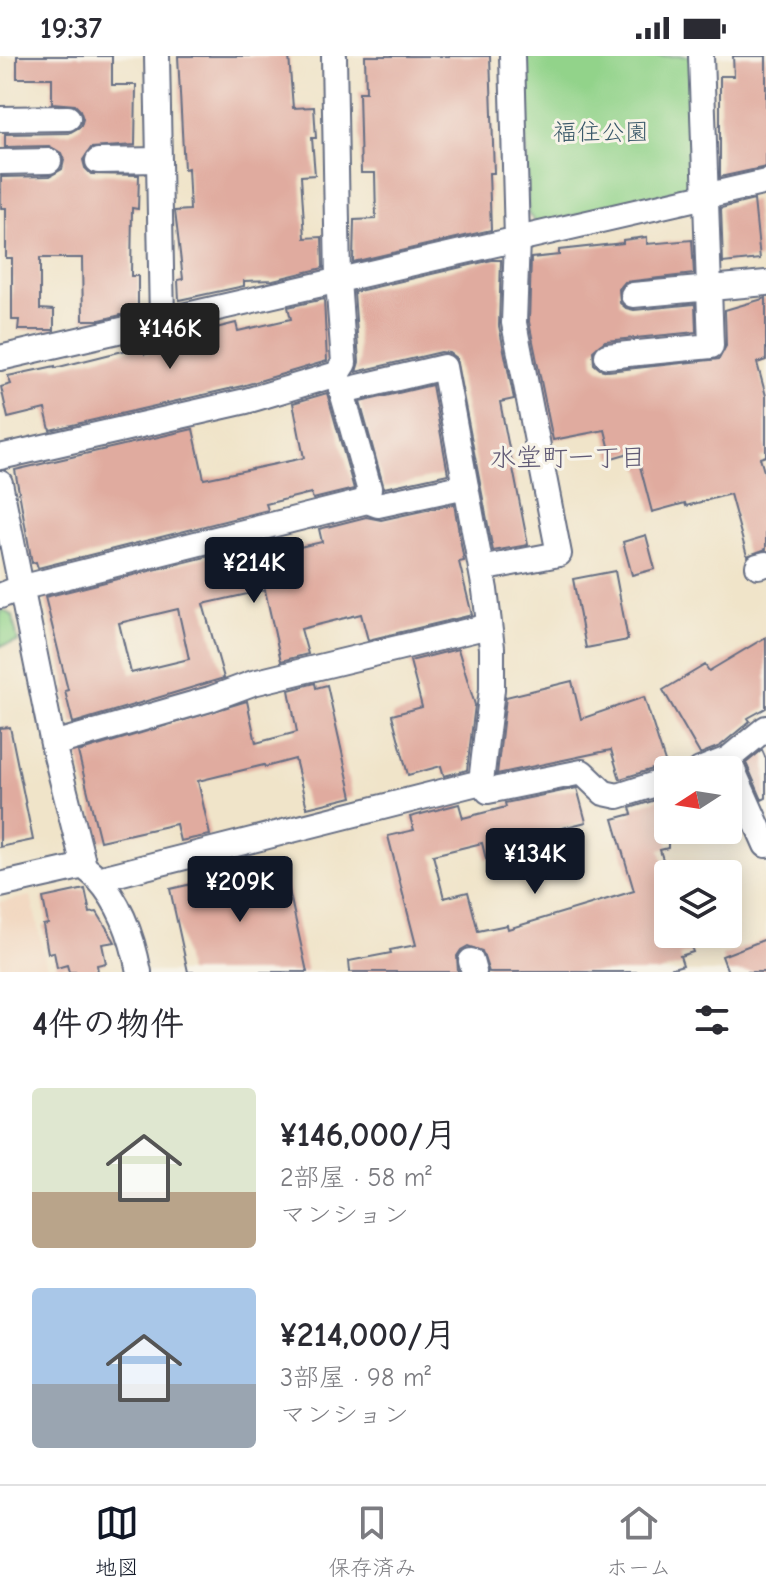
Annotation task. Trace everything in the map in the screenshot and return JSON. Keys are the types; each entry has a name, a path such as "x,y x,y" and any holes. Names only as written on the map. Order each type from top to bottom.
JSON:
{"street":[{"path":"157,56 162,321"},
{"path":"334,56 338,280 344,363 340,383 369,488 367,501"},
{"path":"481,569 559,554 514,323 517,239 512,56"},
{"path":"607,356 711,346 701,56"},
{"path":"0,119 68,118"},
{"path":"98,161 159,160"},
{"path":"0,162 49,161"},
{"path":"0,358 766,182"},
{"path":"633,295 766,283"},
{"path":"0,457 246,401 444,367 489,626 492,689 481,782 488,791 582,772 604,793 618,796 654,784"},
{"path":"0,483 10,592 53,744 91,872 113,900 133,941 139,972"},
{"path":"10,592 367,501 378,505 466,486"},
{"path":"53,744 210,699 253,683 489,626"},
{"path":"732,756 766,728"},
{"path":"0,885 91,872 481,782"},
{"path":"742,791 766,845"}],"shaded area":[{"path":"31,896 48,972 0,972 0,902"}],"green space":[{"name":"福住公園","path":"523,56 691,56 694,176 687,189 538,225 528,214"},
{"path":"0,608 13,616 18,642 0,646"}],"building":[{"path":"17,56 112,56 112,85 136,85 135,145 91,148 83,160 91,174 139,175 138,209 132,208 131,276 138,276 138,311 100,320 83,320 82,258 40,258 40,309 54,310 54,330 18,330 19,320 12,320 12,258 6,258 6,208 1,208 1,177 50,176 62,169 64,160 61,153 49,146 5,147 5,134 69,133 81,126 83,119 75,105 52,103 52,78 17,78"},
{"path":"178,56 289,56 293,108 314,107 316,138 312,138 315,175 301,176 305,238 322,237 323,268 273,280 244,281 244,286 179,300 178,280 183,279 175,211 190,210 188,168 184,169"},
{"path":"365,56 490,56 494,173 489,173 491,230 353,262 354,220 376,219 375,173 361,173 359,92 366,92"},
{"path":"733,56 766,56 766,167 720,177 720,76 734,76"},
{"path":"754,200 760,259 723,263 721,208"},
{"path":"647,237 647,244 692,240 694,274 625,282 619,289 620,303 634,310 695,304 696,332 605,341 593,351 594,364 600,369 608,371 719,359 726,346 725,310 766,298 766,360 757,363 766,396 766,456 760,458 766,478 766,549 747,556 730,494 652,512 636,451 612,458 605,430 553,440 529,322 531,258 559,255 559,250 623,243 623,240"},
{"path":"501,260 499,326 514,399 500,402 528,545 493,551 456,358 441,352 356,372 359,362 354,292"},
{"path":"324,299 327,361 242,386 50,430 45,409 8,418 1,387 11,384 8,376 143,346 145,354 214,337 212,329 236,323 238,331 291,319 288,307"},
{"path":"432,385 448,474 384,488 360,402"},
{"path":"327,393 354,489 313,499 311,493 266,504 268,510 38,568 36,562 32,563 15,470 193,429 204,479 304,458 293,403"},
{"path":"454,504 464,561 459,562 472,615 368,640 361,614 301,629 308,654 281,661 265,590 203,604 224,678 73,723 45,597 274,540 277,552 322,542 319,529 366,517 381,520","holes":["178,609 189,659 131,673 119,623"]},
{"path":"646,535 655,569 632,575 623,542"},
{"path":"615,571 628,640 586,648 573,579"},
{"path":"766,637 766,708 748,718 750,721 720,746 700,754 663,690 705,665 709,671"},
{"path":"458,649 475,705 467,770 444,776 441,766 408,775 392,715 422,707 410,661"},
{"path":"572,681 581,719 644,697 663,756 654,756 654,769 620,779 611,750 497,774 506,697"},
{"path":"315,683 316,688 327,685 352,797 307,808 295,759 198,781 210,835 180,841 176,824 100,841 78,752 247,701 256,743 297,732 289,690"},
{"path":"10,727 33,840 0,847 0,728"},
{"path":"762,750 766,759 766,798 762,800 746,763"},
{"path":"577,788 586,822 539,834 542,845 486,859 482,843 433,855 444,898 468,892 478,931 507,925 508,929 634,891 613,819 632,814 630,808 654,800 654,844 668,844 668,848 660,850 663,860 654,860 654,948 692,948 693,952 680,956 683,965 659,972 489,972 482,951 468,946 457,956 458,972 350,972 349,961 416,945 388,836 414,830 410,817 459,804 463,818 506,807 505,803"},
{"path":"283,863 307,972 188,972 170,889"},
{"path":"85,889 90,913 97,912 115,942 102,944 106,963 97,965 98,972 69,972 67,965 57,968 54,952 48,953 43,925 48,924 43,898"},
{"path":"766,939 766,972 728,972 722,956"}],"district":[{"name":"水堂町一丁目","path":"568,458"}]}
